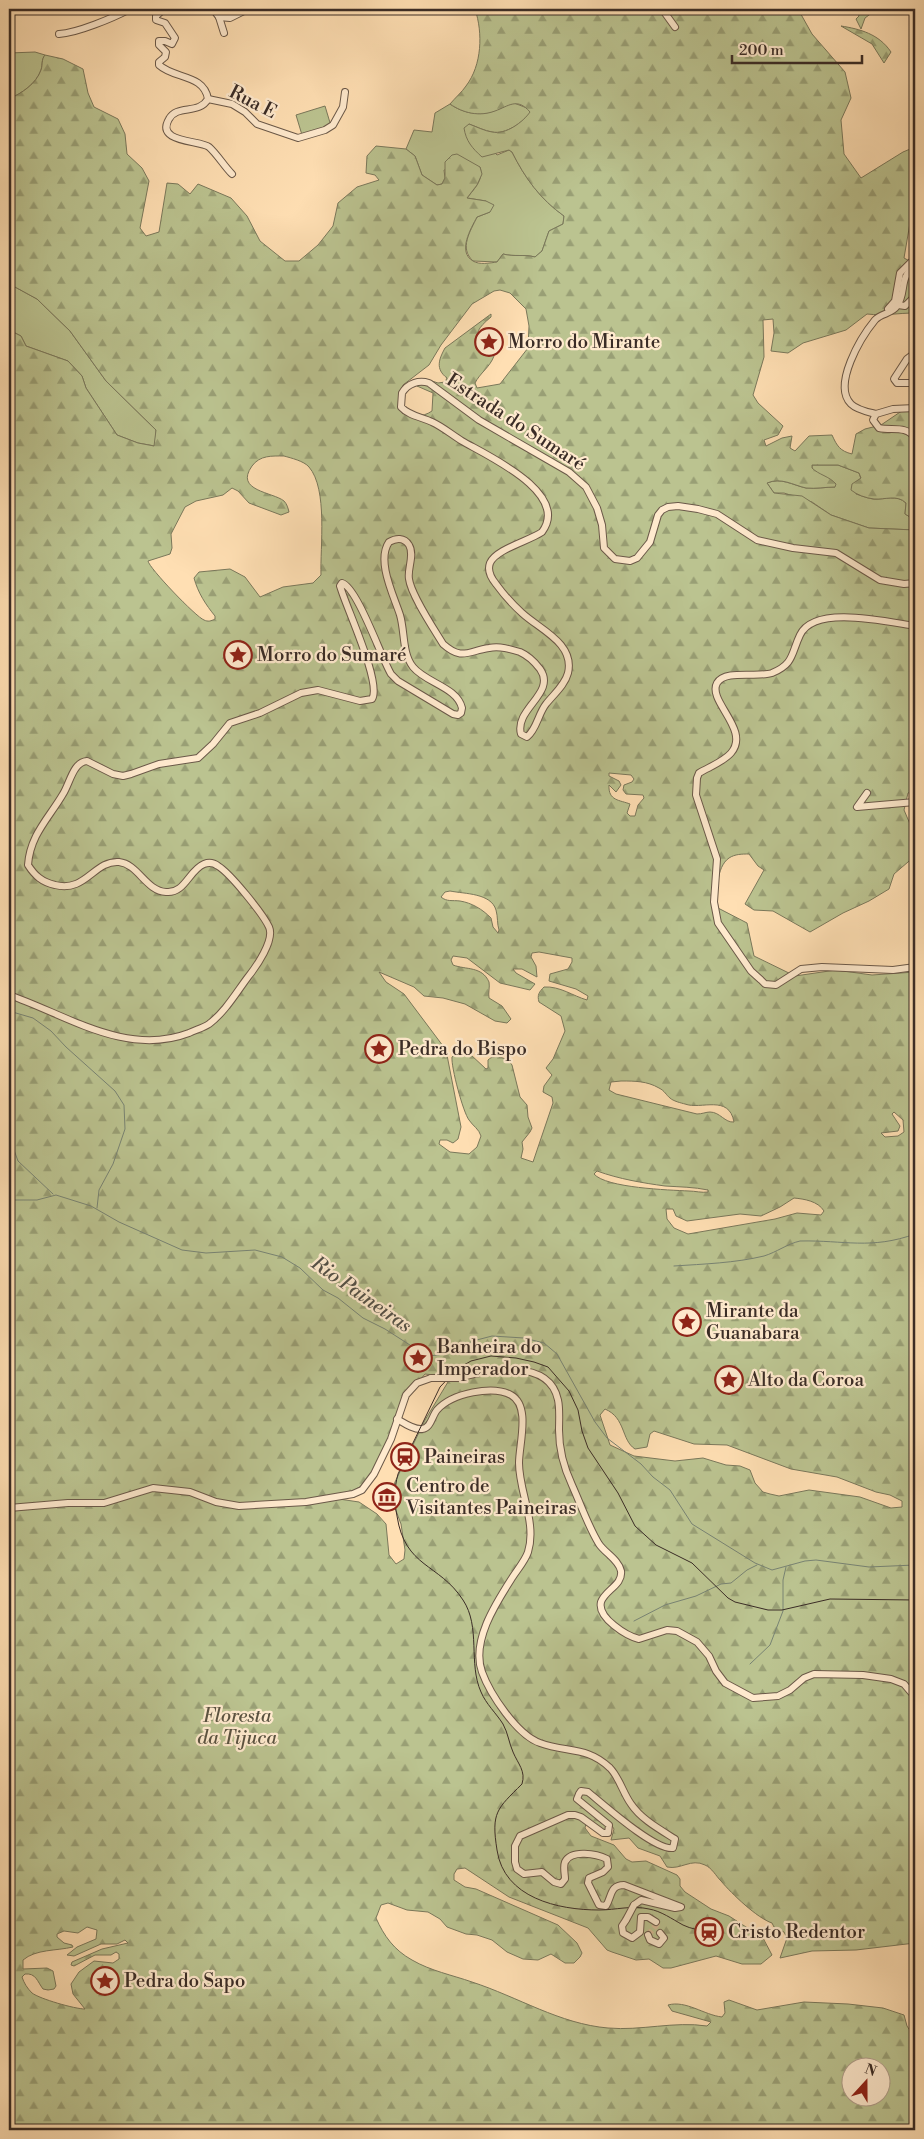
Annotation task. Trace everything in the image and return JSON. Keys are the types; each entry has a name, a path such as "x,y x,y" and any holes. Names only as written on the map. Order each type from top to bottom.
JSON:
{"street":[{"path":"59,34 68,33 130,9"},
{"path":"164,9 156,16 156,20 164,23 176,38 172,44 165,40 159,41 159,45 166,52 159,65 200,84 208,99 196,109 178,111 172,114 166,124 167,129 169,133 181,141 208,147 232,174"},
{"path":"196,9 212,9 219,17 224,33"},
{"path":"219,17 230,18 248,9"},
{"path":"662,9 675,27"},
{"name":"Rua E","path":"208,99 232,104 245,112 257,124 298,138 325,130 333,125 343,107 345,92"},
{"path":"915,258 900,273 895,301 875,319 860,342 851,359 844,383 847,398 852,405 876,414 893,409 915,408"},
{"path":"883,313 894,310 898,305 903,282 909,271 915,266"},
{"path":"900,273 904,269 909,271"},
{"path":"898,305 905,306 915,296"},
{"path":"915,353 907,359 894,379 897,384 915,383"},
{"name":"Estrada do Sumaré","path":"9,995 105,1033 137,1040 163,1040 179,1037 208,1024 222,1013 260,961 266,948 270,929 224,870 211,863 203,864 179,889 164,892 156,889 127,864 119,862 109,863 81,883 63,887 42,881 34,874 28,865 31,848 40,826 63,794 77,765 82,762 87,761 113,774 124,776 159,764 198,758 206,752 230,723 260,713 306,692 318,690 360,701 372,699 374,688 355,624 343,597 340,586 342,583 348,587 361,609 391,674 398,681 453,714 458,715 462,708 458,698 419,673 407,656 400,616 386,567 385,554 389,542 396,538 403,540 410,547 412,552 408,574 411,589 443,644 459,654 498,648 512,650 527,655 542,673 544,685 530,705 521,725 521,734 525,737 530,736 544,706 562,685 568,673 568,658 563,648 552,635 523,614 507,598 491,578 489,567 494,557 542,532 546,526 548,511 541,497 515,470 432,422 405,412 400,402 402,393 412,384 423,381 429,383 494,430 569,472 586,488 597,508 602,525 604,548 615,559 630,560 637,558 650,542 658,515 668,507 678,506 718,514 757,540 793,548 836,553 880,580 904,584 915,583"},
{"path":"876,414 873,423 878,428 904,429 909,431 915,438"},
{"path":"915,626 850,617 827,618 813,623 802,631 790,660 780,668 766,675 733,675 720,680 717,683 716,692 733,727 737,739 736,746 726,758 699,773 695,788 717,858 714,902 718,924 751,971 760,980 765,984 776,985 801,970 822,966 893,970 915,967"},
{"path":"867,793 857,807 915,802"},
{"path":"9,1508 68,1503 104,1503 153,1488 190,1492 216,1502 239,1506 306,1502 353,1494 362,1490 374,1474 406,1395 415,1385 423,1380 432,1378 458,1378 495,1369 522,1370 543,1379 556,1393 559,1401 560,1448 566,1472 600,1546 618,1564 621,1571 620,1579 601,1603 602,1611 610,1622 622,1631 639,1639 667,1630 677,1631 697,1642 709,1656 716,1672 725,1682 753,1698 778,1696 790,1690 804,1678 814,1674 863,1675 891,1679 904,1684 915,1696"},
{"path":"397,1419 418,1430 423,1429 427,1427 438,1409 449,1402 477,1391 490,1390 513,1396 520,1404 522,1417 519,1464 531,1540 527,1554 486,1621 479,1659 481,1669 486,1681 517,1728 539,1743 592,1754 611,1769 632,1805 649,1823 675,1839 675,1844 673,1848 669,1848 658,1843 624,1822 592,1794 584,1791 579,1794 577,1799 609,1825 608,1833 603,1833 581,1817 568,1815 520,1836 514,1846 515,1862 517,1869 524,1874 542,1872 554,1882 561,1884 565,1879 564,1865 567,1859 578,1854 601,1855 607,1859 608,1867 603,1872 589,1878 588,1883 599,1905 606,1906 613,1888 617,1885 624,1885 660,1900 680,1904 681,1907 675,1908 640,1900 634,1905 622,1926 623,1933 632,1938 640,1932 641,1917 648,1917 656,1922"},
{"path":"648,1935 650,1940 659,1944 664,1938 660,1933"}],"green space":[{"name":"Floresta da Tijuca","path":"475,9 798,9 812,34 845,72 851,98 841,120 844,154 861,178 903,152 915,147 915,221 910,223 904,258 915,264 915,313 867,314 846,330 803,343 788,353 771,351 774,333 773,319 763,320 764,357 753,395 758,403 783,426 778,435 764,440 766,446 782,438 792,436 790,448 795,451 809,436 832,435 839,448 852,454 856,434 865,429 881,425 915,402 915,520 905,514 906,503 902,500 895,498 871,499 853,492 851,490 852,484 861,478 859,473 838,465 812,465 812,468 833,481 836,484 835,487 806,488 787,482 772,481 767,483 774,493 802,496 831,515 869,528 915,530 915,790 908,793 904,810 910,824 915,828 915,856 894,874 889,889 810,932 773,911 754,910 745,904 764,870 758,866 749,854 734,856 725,862 719,874 717,896 718,908 747,923 754,956 795,976 836,970 872,975 915,972 915,1943 856,1950 812,1951 780,1958 787,1938 784,1932 774,1927 772,1923 745,1905 710,1868 700,1863 667,1867 660,1856 638,1848 629,1838 611,1840 614,1829 611,1824 605,1831 586,1823 585,1828 591,1836 614,1845 626,1859 632,1862 646,1861 677,1875 680,1879 680,1886 685,1892 711,1909 729,1916 763,1938 772,1955 761,1964 742,1964 716,1956 671,1968 663,1968 649,1959 636,1960 607,1950 588,1928 509,1897 465,1868 457,1869 454,1874 454,1880 465,1887 476,1889 558,1925 577,1943 582,1953 580,1957 574,1963 565,1963 551,1954 538,1960 523,1959 507,1952 492,1940 447,1927 440,1919 428,1912 407,1910 388,1903 381,1905 376,1918 382,1931 395,1947 419,1964 489,1988 556,2016 590,2025 620,2029 682,2025 707,2026 711,2022 672,2011 668,2005 681,2004 722,2017 725,2013 724,2002 729,2000 757,2010 804,2002 883,2008 904,2015 907,2026 915,2038 915,2130 9,2130 9,330 21,336 26,346 68,361 82,376 86,388 117,435 138,443 154,446 156,430 106,381 70,331 37,299 15,287 9,281 9,99 24,91 36,80 45,55 63,59 83,69 88,93 94,107 118,119 125,134 127,154 142,168 149,181 140,228 146,236 159,232 167,183 178,184 190,194 198,184 231,198 247,216 260,241 285,261 299,261 318,245 333,226 338,203 357,187 379,180 375,175 366,173 367,156 376,146 406,149 415,156 422,175 437,185 442,184 445,178 445,162 452,155 457,154 480,167 482,174 477,185 467,198 486,201 494,205 490,212 477,217 472,227 466,246 468,257 475,262 485,263 497,262 503,254 535,257 542,251 549,231 563,224 564,216 534,187 522,171 512,152 509,150 482,157 470,144 464,128 469,124 489,131 503,132 519,124 530,112 521,105 513,104 489,113 477,114 460,110 450,104 466,86 475,68 480,49 479,28","holes":["500,290 510,293 526,309 529,326 528,348 500,384 477,388 475,383 494,356 479,339 478,335 479,330 491,317 491,314 445,348 439,364 443,375 447,378 445,382 438,383 429,380 417,386 433,393 432,411 417,416 402,413 399,399 403,385 429,365 441,345 472,304 494,291","271,456 284,456 301,461 307,465 315,477 319,489 322,519 321,575 313,583 283,587 260,597 245,577 230,569 199,572 194,578 208,608 215,616 215,619 205,621 173,592 148,561 170,554 172,548 171,534 185,507 196,501 223,495 232,488 238,491 249,503 281,515 289,512 284,501 257,490 248,481 248,474 255,462","609,773 631,775 634,779 632,782 624,785 623,790 626,794 643,795 644,798 638,805 635,816 630,816 627,813 630,804 615,799 610,794 609,785 616,792 621,785 619,781 609,776","445,892 477,895 489,900 496,910 498,933 493,927 491,918 480,909 469,903 443,899 441,897","539,952 572,958 568,969 550,974 549,981 576,989 588,996 587,1000 561,990 544,987 538,997 539,1002 561,1016 565,1031 553,1059 546,1068 552,1075 544,1086 543,1092 552,1097 553,1103 533,1162 521,1158 522,1142 532,1128 528,1117 527,1105 520,1097 512,1065 504,1058 497,1057 488,1060 488,1068 486,1069 470,1054 456,1054 452,1057 455,1079 464,1108 469,1120 481,1136 477,1147 469,1154 450,1152 439,1144 440,1140 447,1140 453,1143 458,1139 461,1127 446,1050 404,994 386,982 379,972 414,987 424,996 443,998 465,1004 495,1021 507,1023 511,1019 502,1006 489,998 489,982 486,977 473,969 453,965 451,960 453,956 467,958 500,983 530,990 535,984 516,973 513,969 522,969 537,977 536,966 531,957 532,953","631,1081 645,1083 661,1089 671,1099 679,1102 726,1108 731,1113 734,1122 728,1121 714,1112 697,1114 616,1094 609,1090 611,1082","894,1112 903,1120 904,1132 898,1136 885,1137 881,1133 898,1131 900,1126 892,1114","597,1171 640,1182 703,1189 708,1190 708,1192 653,1189 624,1185 601,1179 594,1174","794,1198 815,1203 824,1211 821,1215 797,1213 775,1219 688,1234 674,1228 667,1219 666,1209 673,1209 676,1216 687,1221 740,1214 761,1216","425,1374 451,1377 425,1420 395,1482 392,1500 401,1524 405,1550 404,1559 396,1564 389,1555 386,1524 377,1514 359,1502 339,1499 363,1485 387,1453 411,1391","605,1409 617,1418 627,1440 635,1449 647,1447 650,1434 654,1431 694,1444 727,1445 791,1469 837,1477 876,1492 890,1495 902,1501 902,1507 891,1508 860,1497 809,1490 779,1496 763,1492 755,1483 750,1470 740,1466 726,1465 703,1458 675,1461 634,1456 610,1445 600,1415","87,1927 97,1930 96,1939 77,1947 67,1955 74,1956 101,1944 117,1944 125,1940 128,1943 102,1949 72,1962 71,1965 74,1966 95,1955 111,1955 116,1952 119,1954 119,1959 113,1963 94,1961 79,1972 71,1984 73,1994 85,2009 58,2003 32,1993 22,1977 25,1974 32,1975 43,1989 54,1989 56,1986 53,1971 47,1968 23,1969 23,1960 40,1952 73,1947 64,1943 57,1937 57,1934 64,1931 78,1933"]},
{"path":"858,9 877,9 865,18 861,29 856,19 859,16"},
{"path":"841,26 869,33 881,41 891,52 884,63 872,44"},
{"path":"35,52 45,55 39,75 28,88 9,99 9,53"},
{"path":"514,103 527,108 531,112 519,124 508,130 492,132 469,124 497,155 509,150 512,152 522,171 534,187 564,216 563,224 549,231 542,251 535,257 503,254 497,262 473,261 469,256 466,245 469,234 477,217 490,212 486,201 467,198 480,179 480,167 444,170 445,178 442,184 437,185 422,175 415,156 406,149 414,130 432,132 435,113 450,104 460,110 478,114 490,112"},
{"path":"325,106 331,126 302,135 296,115"},
{"path":"9,281 15,287 37,299 70,331 106,381 156,430 155,446 138,443 117,435 86,388 82,376 68,361 26,346 21,336 9,330"},
{"path":"812,465 838,465 859,473 861,479 856,482 856,494 873,499 895,498 902,500 906,503 905,514 915,520 915,530 869,528 831,515 812,502 784,493 774,493 767,483 772,481 786,482 806,488 835,487 814,471"}],"waterway":[{"path":"9,1011 33,1018 51,1031 115,1091 124,1105 125,1129 113,1164 99,1190 97,1208"},
{"path":"9,1144 14,1150 18,1161 53,1194"},
{"name":"Rio Paineiras","path":"9,1200 37,1200 56,1195 91,1206 119,1222 182,1250 206,1253 255,1250 282,1257 300,1268 323,1290 338,1298 363,1318 385,1329 427,1356 439,1355 473,1341 492,1336 524,1338 544,1343 557,1354 595,1422 607,1438 641,1464 653,1477 670,1490 692,1524 755,1563 772,1570 816,1560 869,1567 915,1565"},
{"path":"674,1266 719,1263 764,1256 800,1241 871,1243 885,1242 915,1234"},
{"path":"634,1621 665,1605 696,1596 721,1584 731,1583 747,1570 757,1565"},
{"path":"750,1664 770,1645 783,1611 783,1580 786,1567"}],"tunnel":[{"path":"648,1935 657,1924 656,1922"}],"tram line":[{"path":"709,1932 686,1926 662,1913 649,1909 636,1907 605,1910 583,1909 551,1904 535,1898 522,1890 510,1880 502,1866 495,1837 496,1819 502,1806 522,1784 522,1771 505,1727 483,1696 477,1681 472,1622 463,1600 454,1588 415,1556 407,1546 401,1533 395,1505 398,1474 440,1387 457,1369 471,1361 491,1356 516,1358 548,1367 569,1391 578,1410 588,1448 618,1493 635,1526 656,1545 692,1563 728,1598 735,1602 768,1610 782,1610 830,1599 915,1600"}],"place":[{"name":"Morro do Mirante","path":"489,342"},
{"name":"Morro do Sumaré","path":"238,655"},
{"name":"Pedra do Bispo","path":"379,1049"},
{"name":"Mirante da Guanabara","path":"687,1322"},
{"name":"Banheira do Imperador","path":"418,1358"},
{"name":"Alto da Coroa","path":"729,1380"},
{"name":"Paineiras","path":"405,1457"},
{"name":"Centro de Visitantes Paineiras","path":"387,1497"},
{"name":"Cristo Redentor","path":"709,1932"},
{"name":"Pedra do Sapo","path":"105,1981"}]}
